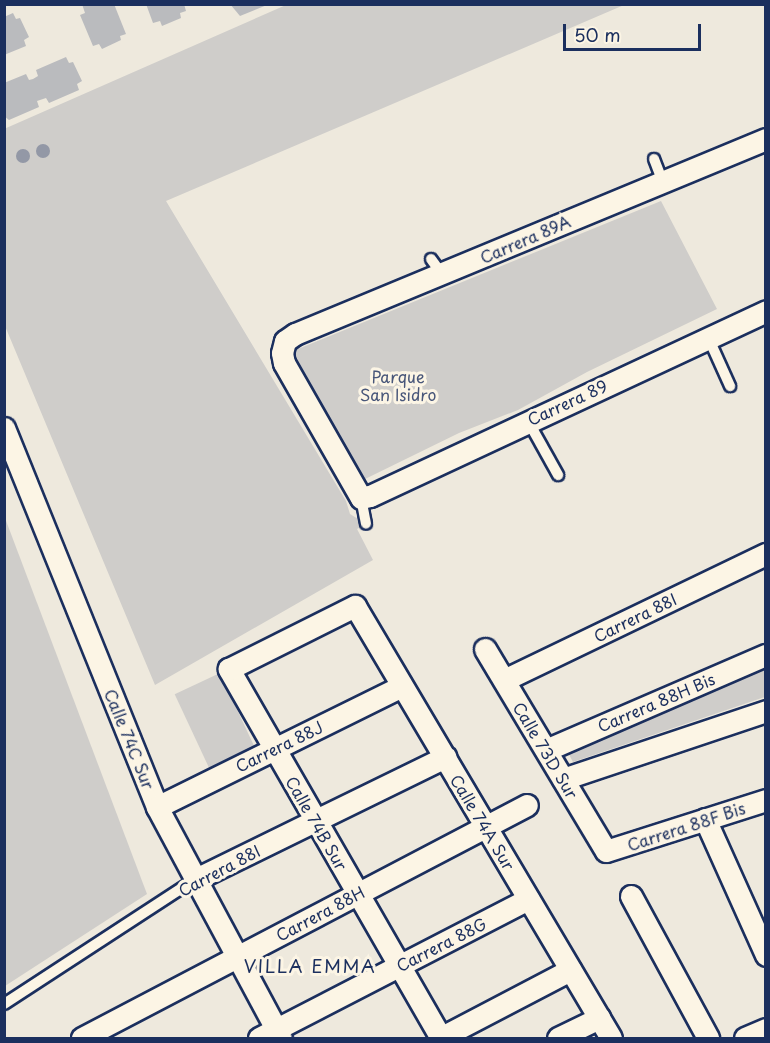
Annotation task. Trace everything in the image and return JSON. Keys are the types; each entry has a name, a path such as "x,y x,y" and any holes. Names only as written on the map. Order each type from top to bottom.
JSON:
{"street":[{"name":"Carrera 89A","path":"365,497 284,363 282,353 285,341 295,334 436,266 663,182 765,139"},
{"name":"Carrera 89","path":"365,497 765,311"},
{"name":"Calle 74C Sur","path":"4,428 157,807 236,958 272,1036"},
{"name":"Carrera 88I","path":"504,680 765,554"},
{"name":"Calle 74A Sur","path":"229,669 354,606 611,1038"},
{"name":"Calle 73D Sur","path":"485,649 606,851"},
{"name":"Carrera 88H Bis","path":"546,750 765,655"},
{"name":"Calle 74B Sur","path":"229,669 441,1038"},
{"name":"Carrera 88J","path":"157,807 402,686"},
{"path":"563,779 765,711"},
{"name":"Carrera 88I","path":"194,880 444,758"},
{"name":"Carrera 88F Bis","path":"606,851 765,800"},
{"name":"Carrera 88H","path":"86,1038 527,805"},
{"path":"705,819 765,955"},
{"path":"631,896 708,1038"},
{"name":"Carrera 88G","path":"272,1036 528,899"},
{"path":"441,1038 570,970"},
{"path":"558,1038 599,1018"},
{"path":"745,1038 765,1029"}],"lane":[{"path":"654,159 663,182"},
{"path":"708,336 730,386"},
{"path":"528,420 558,475"},
{"path":"365,497 366,524"},
{"name":"Carrera 88I","path":"4,1004 194,880"}],"green space":[{"path":"286,5 624,5 166,201 346,501 350,514 366,524 357,529 373,560 155,685 5,326 4,129"},
{"name":"Parque San Isidro","path":"661,201 717,309 587,372 518,410 459,433 363,480 293,351"},
{"path":"5,518 147,894 4,986"},
{"path":"765,662 765,697 573,762 565,747"},
{"path":"220,673 255,747 209,768 175,694"}],"building":[{"path":"82,4 114,4 126,34 120,36 121,40 102,49 99,44 93,46 80,15 85,13"},
{"path":"146,4 184,4 186,11 180,13 181,18 162,26 160,21 153,23"},
{"path":"230,4 267,4 267,5 240,16"},
{"path":"13,13 16,19 20,18 29,37 24,40 26,46 4,55 4,17"},
{"path":"66,57 69,63 73,62 82,81 77,84 79,90 49,103 46,98 37,101 39,107 9,120 4,116 4,83 26,74 29,80 33,79 38,76 36,70"}],"district":[{"name":"VILLA EMMA","path":"310,966"}]}
